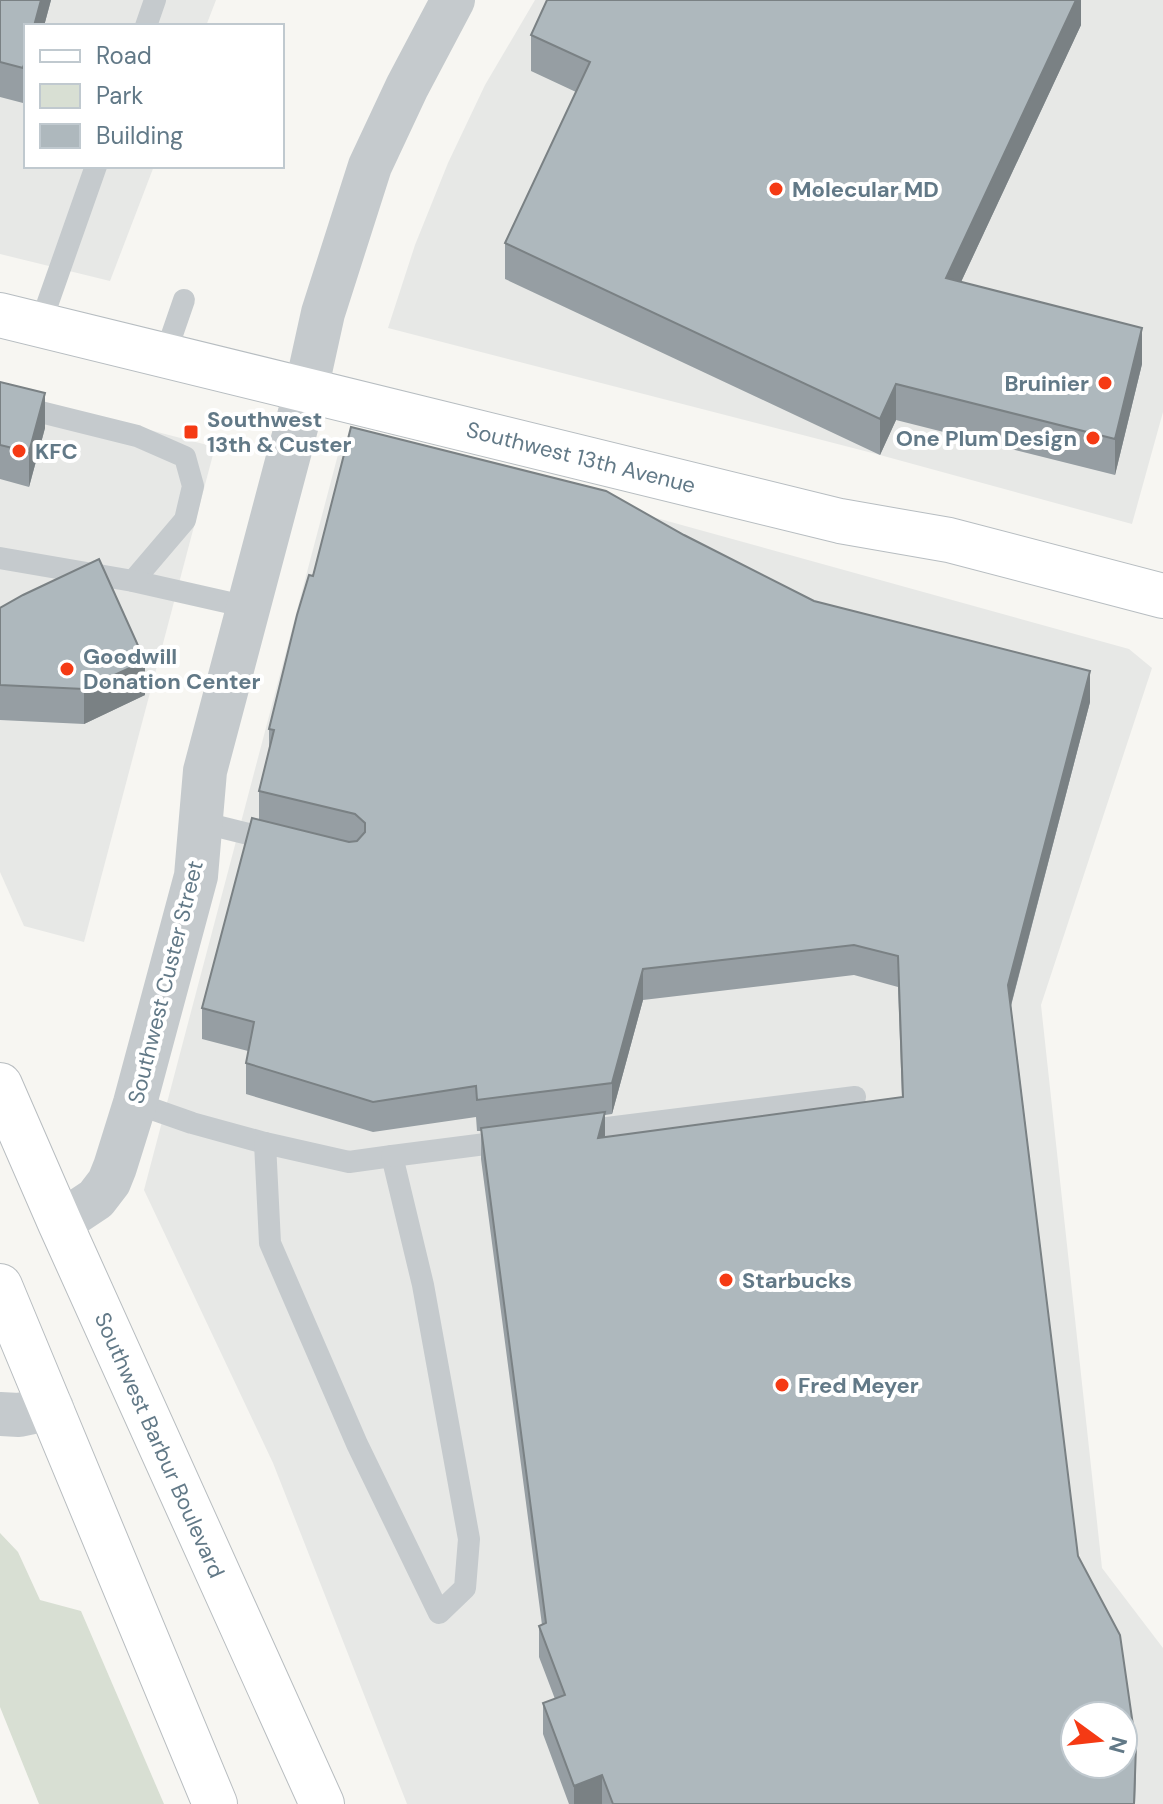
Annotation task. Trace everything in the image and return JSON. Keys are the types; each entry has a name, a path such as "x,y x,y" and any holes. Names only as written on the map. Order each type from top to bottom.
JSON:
{"main road":[{"name":"Southwest 13th Avenue","path":"20,320 840,521 949,540 1163,596"},
{"name":"Southwest Barbur Boulevard","path":"0,1085 322,1804"},
{"path":"0,1286 215,1804"}],"street":[{"name":"Southwest Custer Street","path":"60,1223 96,1199 109,1182 135,1103 196,876 205,771 306,390 323,313 370,166 453,0"},
{"path":"0,1414 19,1415 52,1408"}],"lane":[{"path":"147,24 155,0"},
{"path":"20,320 95,168"},
{"path":"165,355 184,300"},
{"path":"0,402 137,436 185,457 193,486 185,520 162,551 133,581"},
{"path":"0,558 133,581 248,607"},
{"path":"200,822 297,846"},
{"path":"558,1135 855,1097"},
{"path":"135,1103 192,1123 349,1162 526,1139"},
{"path":"265,1143 270,1243 357,1444 439,1613 465,1588 469,1539 423,1285 392,1156"}],"shaded area":[{"path":"0,0 216,0 207,24 24,24 24,168 153,168 110,281 0,254"},
{"path":"535,0 1163,0 1163,412 1132,524 880,455 388,328 415,245 448,163 485,85"},
{"path":"0,391 215,447 84,942 24,926 0,872"},
{"path":"364,437 1129,649 1152,668 1041,1005 1102,1568 1163,1648 1163,1804 407,1804 273,1463 144,1190 340,447"}],"green space":[{"path":"0,1533 18,1552 40,1600 81,1611 164,1804 39,1804 0,1707"}],"building":[{"path":"0,0 41,0 35,24 24,24 23,68 0,62"},
{"name":"Molecular MD","path":"547,0 1076,0 946,278 1142,328 1115,439 896,384 880,419 505,243 590,62 531,35"},
{"path":"0,382 45,393 29,452 0,445"},
{"path":"351,427 606,491 684,535 814,601 1090,671 1008,985 1078,1556 1120,1635 1129,1700 1059,1700 1059,1780 1135,1780 1134,1804 613,1804 602,1775 574,1786 543,1703 565,1695 539,1626 546,1623 481,1128 605,1112 598,1138 903,1097 898,956 854,945 643,969 612,1083 477,1100 476,1086 373,1102 246,1063 254,1022 202,1008 252,818 349,842 357,841 365,832 365,823 355,814 259,791 274,730 269,729 309,575 313,576"},
{"name":"Goodwill Donation Center","path":"99,559 145,661 84,689 0,685 0,608"}],"place":[{"name":"Molecular MD","path":"776,189"},
{"name":"Bruinier","path":"1105,383"},
{"name":"Southwest 13th & Custer","path":"191,432"},
{"name":"One Plum Design","path":"1093,438"},
{"name":"KFC","path":"19,451"},
{"name":"Goodwill Donation Center","path":"67,669"},
{"name":"Starbucks","path":"726,1280"},
{"name":"Fred Meyer","path":"782,1385"}]}
